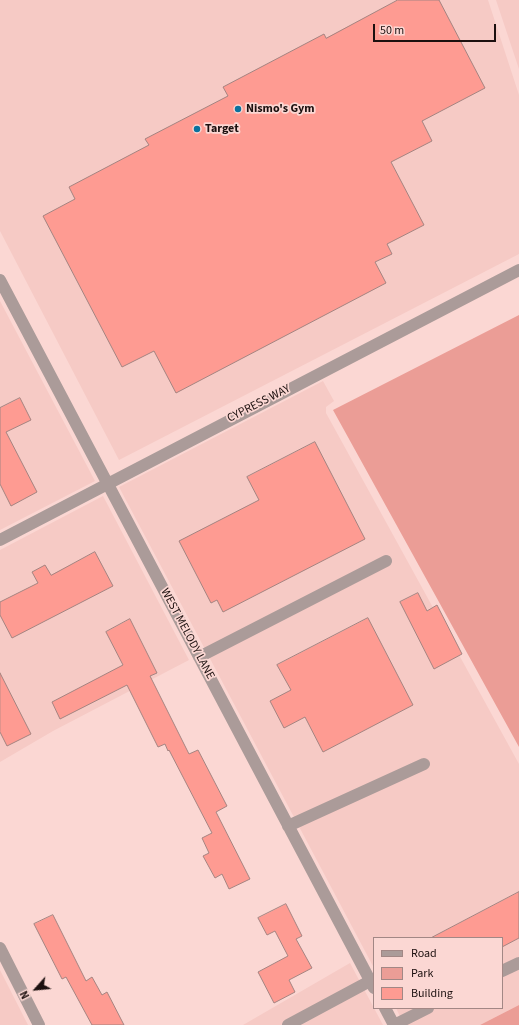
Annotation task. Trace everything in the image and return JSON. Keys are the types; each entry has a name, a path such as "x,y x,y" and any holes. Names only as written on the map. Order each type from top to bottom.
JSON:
{"street":[{"name":"CYPRESS WAY","path":"0,540 519,270"},
{"name":"WEST MELODY LANE","path":"0,280 5,302 107,484 372,984"},
{"path":"199,657 386,561"},
{"path":"288,826 424,764"},
{"path":"0,948 39,1025"},
{"path":"503,971 519,963"},
{"path":"288,1025 372,984"},
{"path":"386,1009 394,1025 426,1009"}],"shaded area":[{"path":"0,0 488,0 519,95 519,254 119,460 0,231"},
{"path":"496,0 519,0 519,69"},
{"path":"0,301 95,481 0,530"},
{"path":"323,381 334,401 326,407 326,413 519,764 519,1005 480,1025 404,1025 396,1009 503,1009 503,937 373,937 373,966 119,487"},
{"path":"103,496 189,660 53,731 0,762 0,550"},
{"path":"350,963 373,1006 373,1009 374,1009 383,1025 243,1025"},
{"path":"0,970 28,1025 0,1025"}],"green space":[{"path":"519,315 519,747 333,410"},
{"path":"519,1005 519,1025 480,1025"}],"building":[{"path":"398,0 439,0 485,88 422,121 432,141 391,162 424,225 387,244 392,254 375,262 386,283 176,393 154,351 122,367 43,216 75,199 69,187 149,145 145,139 228,96 223,87 324,34 326,38"},
{"path":"20,398 31,420 6,432 37,492 11,506 0,484 0,408"},
{"path":"315,442 365,539 223,612 217,600 211,603 179,541 259,500 247,477"},
{"path":"95,552 113,586 12,638 0,615 0,602 38,583 32,572 45,565 51,575"},
{"path":"418,593 427,611 437,605 462,654 434,669 400,602"},
{"path":"368,618 413,705 323,752 305,717 284,728 270,701 291,690 277,665"},
{"path":"130,619 157,673 150,676 189,754 198,750 227,806 216,812 250,879 229,889 222,874 215,878 203,856 209,853 202,838 212,833 169,750 168,751 165,744 158,747 127,685 60,719 52,702 123,665 106,632"},
{"path":"0,673 31,734 7,746 0,732"},
{"path":"519,892 519,938 503,946 503,937 433,937"},
{"path":"286,904 302,936 296,939 312,968 289,980 295,992 274,1003 258,972 288,956 275,931 267,935 258,918"},
{"path":"53,915 86,981 92,977 102,995 107,992 124,1025 92,1025 66,977 62,979 34,924"}],"place":[{"name":"Nismo's Gym","path":"238,109"},
{"name":"Target","path":"197,129"}]}
